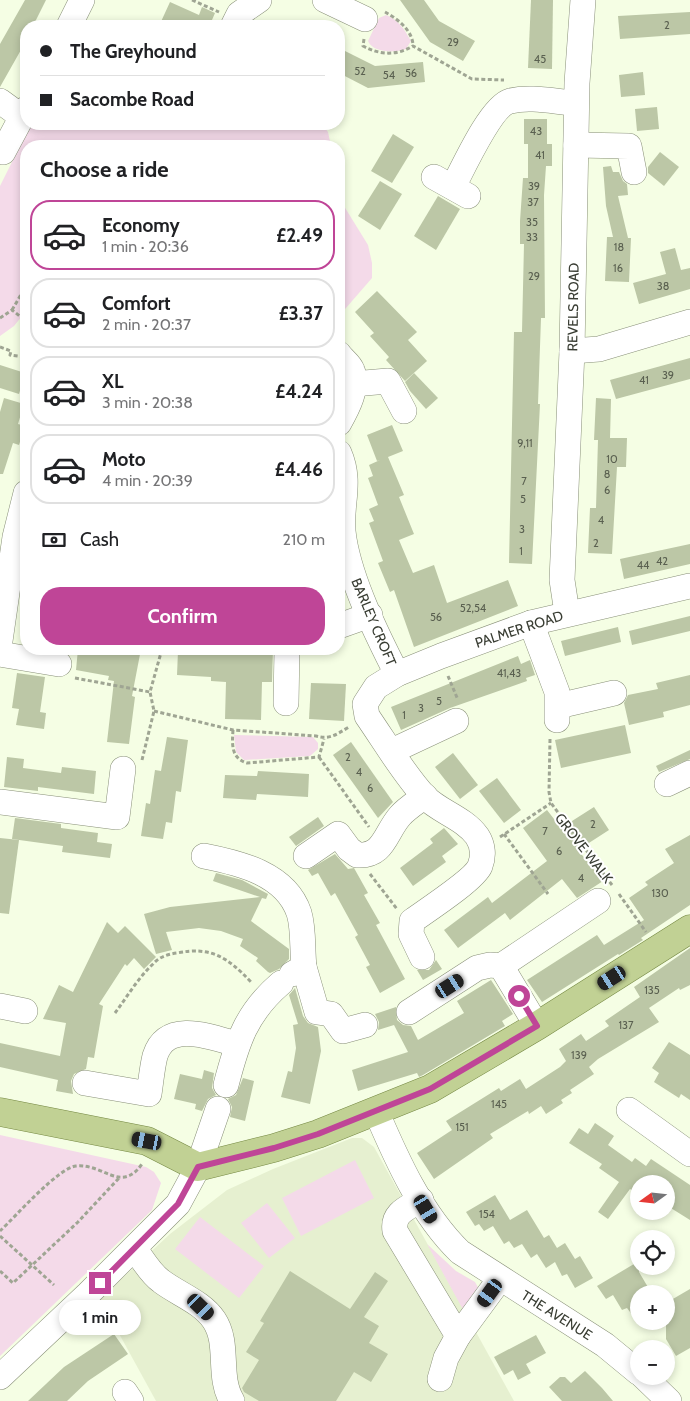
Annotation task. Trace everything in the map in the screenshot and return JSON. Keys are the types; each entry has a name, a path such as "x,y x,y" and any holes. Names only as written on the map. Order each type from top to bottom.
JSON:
{"main road":[{"path":"0,1112 147,1141 198,1167 292,1142 430,1089 537,1026 690,929"}],"street":[{"path":"72,20 82,0"},
{"path":"236,20 240,14 260,0"},
{"path":"325,0 372,14"},
{"name":"REVELS ROAD","path":"567,613 562,580 572,351 576,103 583,0"},
{"path":"452,187 493,115 503,104 519,100 576,103"},
{"path":"0,101 20,111"},
{"path":"3,152 20,120"},
{"path":"576,145 629,146 634,172"},
{"path":"572,351 599,349 690,322"},
{"path":"345,361 352,370 352,384 348,408 345,413"},
{"path":"352,384 388,381 404,411"},
{"name":"BARLEY CROFT","path":"345,476 345,499"},
{"path":"0,642 2,608 19,557 10,516 20,502"},
{"name":"BARLEY CROFT","path":"345,548 370,615 397,674"},
{"name":"PALMER ROAD","path":"366,710 376,687 397,674 440,656 531,622 690,586"},
{"path":"345,624 370,615"},
{"path":"531,622 552,676 558,713 614,693"},
{"path":"0,654 59,664"},
{"path":"286,703 287,655"},
{"path":"366,710 392,751 425,796 477,836 482,848 480,868 412,921 411,934 422,957"},
{"path":"392,751 456,721"},
{"path":"0,802 117,817 133,765"},
{"path":"306,856 338,834 349,849 357,855 373,853 385,842 401,815 425,796"},
{"path":"204,856 234,862 257,870 290,895 299,914 286,980 252,1015 236,1044 226,1085"},
{"path":"409,1012 477,968 490,965 500,966 598,901"},
{"path":"500,966 537,1026"},
{"path":"286,980 317,1012 331,1014 343,1031 365,1025"},
{"path":"0,1006 25,1011"},
{"path":"85,1083 149,1094 155,1056 160,1046 168,1039 175,1035 196,1032 236,1044"},
{"path":"0,1376 135,1248 178,1204 198,1167 218,1109"},
{"path":"629,1110 690,1154"},
{"name":"THE AVENUE","path":"376,1111 385,1134 421,1200 450,1243 500,1279 605,1345 630,1366"},
{"path":"421,1200 397,1216 394,1224 395,1231 458,1336"},
{"path":"135,1248 149,1270 160,1281 201,1307 213,1318 222,1338 223,1379 232,1401"},
{"path":"440,1379 446,1358 458,1336 500,1279"},
{"path":"653,1385 670,1401"}],"path":[{"path":"192,0 226,15 230,20"},
{"path":"372,14 397,18 413,41 413,46 404,52 377,53 363,46 372,14"},
{"path":"413,46 472,79 510,81"},
{"path":"0,318 12,310 20,296"},
{"path":"12,310 20,316"},
{"path":"0,347 11,350 10,355 20,356"},
{"path":"133,765 154,711 150,692 160,655"},
{"path":"440,656 462,710 456,721"},
{"path":"59,664 69,677 150,692"},
{"path":"154,711 233,730 324,739 333,737 366,710"},
{"name":"GROVE WALK","path":"558,713 550,727 549,792 551,802 657,949"},
{"path":"233,730 234,752 241,761 247,763 319,757"},
{"path":"319,757 324,739"},
{"path":"319,757 369,828 373,824 385,842"},
{"path":"482,848 551,802"},
{"path":"504,834 548,894"},
{"path":"357,855 400,914 412,921"},
{"path":"114,1013 153,964 161,957 183,951 206,951 224,958 236,966 286,980"},
{"path":"0,1231 68,1168 85,1166 120,1177 131,1176 136,1172 155,1145"},
{"path":"0,1270 13,1283 78,1222 120,1177"},
{"path":"0,1236 54,1285"}],"shaded area":[{"path":"386,15 398,22 411,41 406,49 396,51 379,50 374,48 368,41 379,18"},
{"path":"28,130 326,130 330,140 23,140"},
{"path":"20,146 20,318 14,326 0,336 0,186"},
{"path":"345,208 368,245 372,263 372,278 345,309"},
{"path":"234,735 313,737 318,743 318,749 310,756 244,760 236,752"},
{"path":"0,1135 146,1167 154,1172 161,1183 152,1210 0,1356"},
{"path":"352,1138 362,1138 374,1147 514,1401 156,1401 100,1299 170,1234 227,1190 273,1169"},
{"path":"355,1160 374,1198 301,1236 282,1198"},
{"path":"267,1203 295,1238 269,1258 241,1223"},
{"path":"200,1217 264,1266 239,1298 175,1249"},
{"path":"427,1244 456,1271 475,1282 480,1291 466,1315"}],"building":[{"path":"25,0 46,0 36,20 20,20 20,52 0,87 0,44"},
{"path":"400,0 424,0 439,21 475,41 463,61 430,42"},
{"path":"531,0 553,0 552,69 528,68"},
{"path":"170,2 199,15 202,7 215,13 212,20 162,20"},
{"path":"690,12 690,34 620,39 618,16"},
{"path":"345,51 375,66 423,62 425,82 368,88 345,76"},
{"path":"643,72 645,95 621,97 619,75"},
{"path":"657,107 659,129 637,131 635,109"},
{"path":"524,119 547,119 547,144 552,144 552,166 546,166 544,195 545,318 541,318 538,404 540,404 532,564 509,563 514,332 522,332 524,244 520,244 520,221 523,178 528,178 528,144 524,144"},
{"path":"393,134 414,147 392,183 371,171"},
{"path":"660,152 679,167 664,186 648,173 648,167"},
{"path":"611,166 613,172 619,172 623,181 627,184 628,195 618,196 628,238 631,238 629,282 605,281 607,237 613,237 606,206 603,167"},
{"path":"380,181 402,194 380,230 358,216"},
{"path":"438,196 460,209 436,250 414,236"},
{"path":"675,248 681,270 690,268 690,289 639,304 633,283 666,274 660,252"},
{"path":"377,291 417,332 408,340 427,361 405,381 386,360 389,357 370,336 374,333 355,312"},
{"path":"690,358 690,379 616,399 610,380"},
{"path":"0,365 20,371 19,394 0,388"},
{"path":"414,373 438,398 426,409 410,391 405,382"},
{"path":"4,398 20,403 18,424 20,425 20,442 19,445 13,443 3,474 0,474 0,412"},
{"path":"596,398 611,399 610,438 627,438 626,467 617,467 612,554 588,553 590,508 596,508 598,440 594,440"},
{"path":"392,425 403,451 388,457 404,495 399,497 414,534 399,540 413,573 434,565 447,603 508,580 518,606 414,647 394,590 390,592 378,563 383,561 369,523 374,521 369,509 378,505 368,478 373,476 369,465 380,460 377,461 367,435"},
{"path":"690,544 690,564 624,579 620,559"},
{"path":"690,616 690,631 632,645 629,631"},
{"path":"618,627 621,642 565,656 561,641"},
{"path":"77,655 140,655 132,696 135,697 129,744 107,742 114,681 108,680 109,676 76,670"},
{"path":"178,655 273,655 272,682 262,682 261,720 225,719 226,682 211,681 211,677 177,675"},
{"path":"518,656 521,664 530,660 535,675 526,678 527,681 450,708 401,730 391,707"},
{"path":"17,673 45,677 40,712 46,713 44,729 16,725 19,709 12,708"},
{"path":"690,675 690,705 663,712 664,717 629,725 624,703 628,695 658,689 656,683"},
{"path":"311,683 346,684 344,721 309,719"},
{"path":"625,725 631,753 561,768 555,740"},
{"path":"167,737 188,740 181,792 176,791 172,823 166,822 163,839 141,836 146,803 150,804 155,770 161,771"},
{"path":"351,742 393,802 378,818 333,755"},
{"path":"690,750 690,759 659,772 656,766"},
{"path":"453,753 478,785 460,799 435,767"},
{"path":"7,757 24,759 23,768 61,773 62,767 96,771 94,794 38,787 38,791 4,787"},
{"path":"258,771 309,774 308,797 257,794 256,800 223,798 225,775 257,776"},
{"path":"497,778 521,810 504,823 479,791"},
{"path":"594,807 609,830 578,850 603,881 577,898 562,879 510,920 505,913 458,948 444,930 488,897 492,903 547,861 523,828 547,810 561,828"},
{"path":"318,817 324,826 296,846 289,837"},
{"path":"15,818 61,824 61,828 98,833 97,842 112,844 110,858 62,852 63,846 12,839"},
{"path":"444,828 458,844 442,856 446,862 413,886 400,868 433,843 430,839"},
{"path":"690,835 690,905 641,938 643,940 542,1002 527,980 597,935 604,945 644,920 629,898 648,885 645,882 674,863 665,849"},
{"path":"0,838 19,840 9,914 0,913"},
{"path":"335,854 348,869 354,868 368,893 364,895 380,923 376,925 405,979 380,993 366,967 370,965 355,937 358,935 335,893 331,896 318,873 312,876 308,870"},
{"path":"216,873 242,880 268,894 266,899 262,898 251,921 289,949 289,959 279,969 268,972 256,961 258,958 240,946 243,939 221,931 199,928 166,932 172,950 156,954 144,914 170,907 260,897 213,881"},
{"path":"107,922 118,933 125,926 156,957 144,969 134,958 127,966 125,964 99,1004 103,1006 94,1058 88,1057 86,1069 74,1074 71,1081 73,1094 56,1091 58,1080 0,1067 0,1043 60,1056 66,1023 43,1019 59,985 73,992"},
{"path":"690,948 690,985 680,990 679,988 649,1008 659,1022 598,1059 589,1067 594,1074 570,1090 572,1093 561,1100 563,1103 546,1114 541,1106 529,1114 528,1111 490,1134 493,1138 434,1179 417,1153 452,1130 446,1121 499,1088 501,1091 520,1079 526,1089 560,1067 566,1061 559,1049 581,1034 586,1041 609,1026 605,1021 640,997 634,987"},
{"path":"436,960 442,969 423,980 417,970 429,970"},
{"path":"491,980 513,1014 502,1021 505,1026 419,1077 417,1073 358,1091 352,1070 408,1052 394,1025 378,1030 379,1022 375,1014 396,1007 397,1020 403,1025 411,1026 418,1040 464,1013 457,1001"},
{"path":"295,988 303,1016 308,1023 318,1027 321,1051 310,1104 281,1097 288,1071 292,1072 296,1048 293,1025 298,1024 289,995"},
{"path":"669,1042 690,1055 690,1100 681,1094 679,1098 654,1082 659,1073 652,1068"},
{"path":"204,1070 214,1073 212,1088 216,1095 208,1099 202,1111 195,1109 196,1104 174,1099 180,1074 202,1079"},
{"path":"243,1078 254,1081 245,1121 230,1117 232,1107 228,1099 236,1095"},
{"path":"595,1123 614,1136 608,1145 632,1162 635,1158 646,1166 651,1159 675,1175 630,1175 630,1189 608,1219 598,1212 619,1182 599,1168 602,1164 569,1143 579,1128 588,1134"},
{"path":"675,1175 690,1185 690,1220 675,1211"},
{"path":"495,1195 510,1220 527,1210 544,1238 549,1235 557,1248 565,1243 575,1259 580,1256 593,1278 575,1288 567,1274 562,1276 555,1262 546,1268 537,1254 531,1258 522,1244 514,1248 509,1241 504,1244 493,1226 484,1231 479,1224 475,1226 466,1212"},
{"path":"630,1266 630,1275 641,1275 647,1285 630,1285 630,1312 627,1308 622,1310 613,1295 606,1299 597,1286"},
{"path":"290,1271 350,1309 375,1272 388,1281 364,1317 379,1326 369,1343 388,1354 371,1382 354,1372 336,1401 259,1401 244,1392 242,1388 259,1360 246,1352 264,1323 260,1321"},
{"path":"690,1289 690,1348 676,1356 675,1340 666,1339 666,1330 675,1330 675,1298"},
{"path":"114,1334 128,1354 88,1381 67,1401 28,1401 64,1367"},
{"path":"536,1335 546,1353 526,1364 531,1373 518,1380 513,1370 504,1375 494,1357"},
{"path":"585,1371 613,1401 562,1401 549,1387 560,1377 565,1377 571,1383"}],"route":[{"path":"100,1283 178,1204 198,1167 274,1148 318,1134 430,1089 537,1026 519,996"}]}
